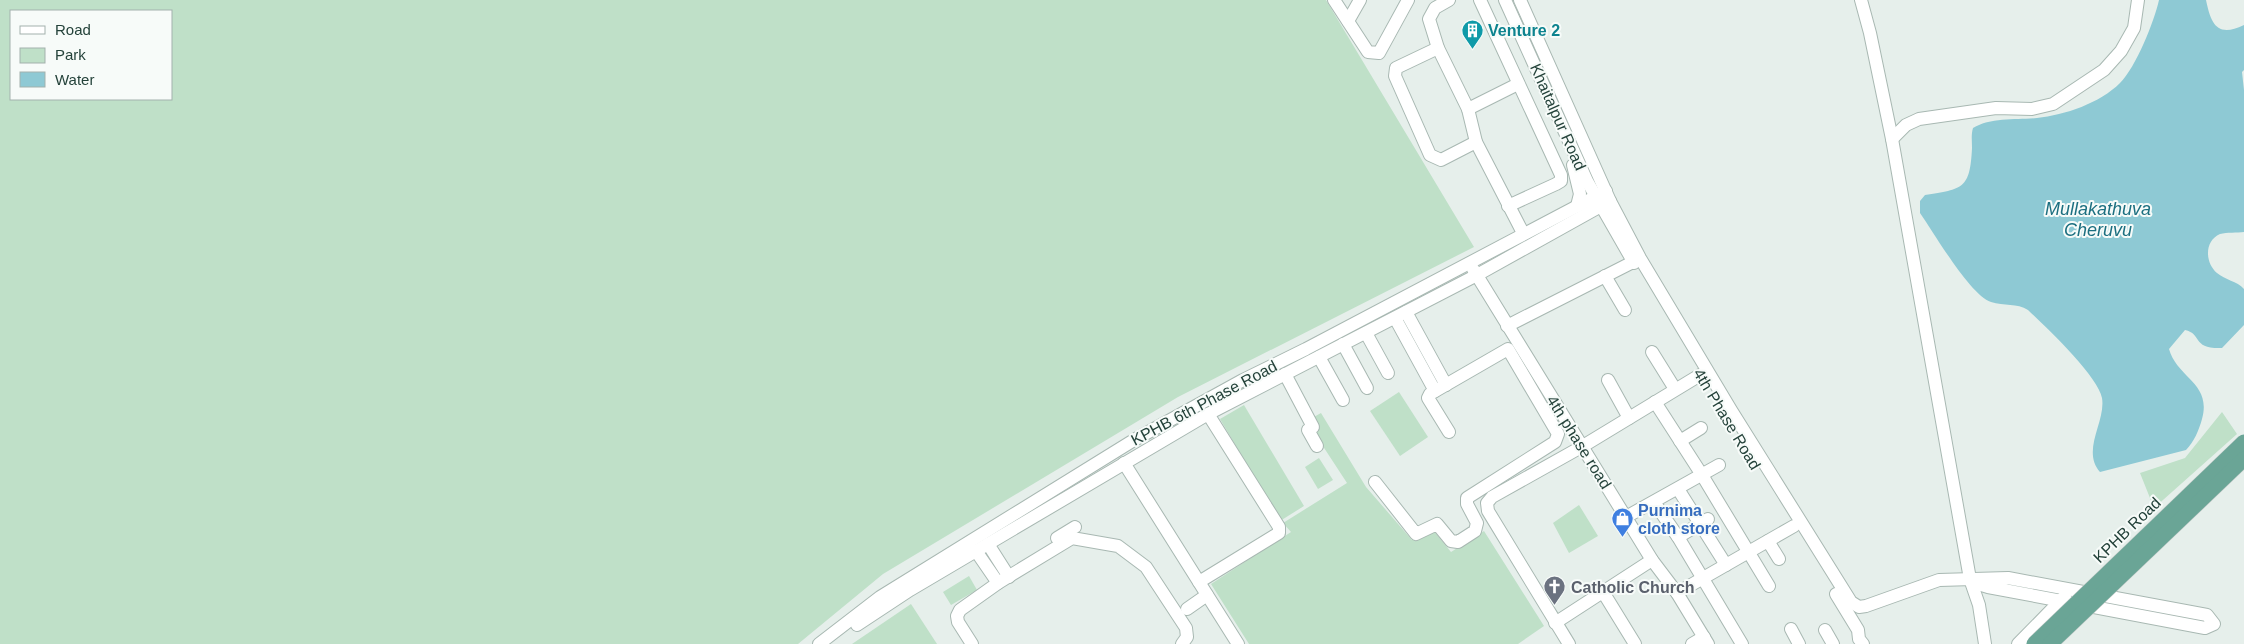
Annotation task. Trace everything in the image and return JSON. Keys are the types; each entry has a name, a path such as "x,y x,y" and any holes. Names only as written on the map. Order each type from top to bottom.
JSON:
{"main road":[{"name":"KPHB Road","path":"2034,644 2244,442"},
{"name":"KPHB Road","path":"2050,644 2244,459"}],"street":[{"path":"1334,0 1368,52 1379,53 1408,0"},
{"path":"1348,21 1360,0"},
{"path":"1449,0 1435,8 1429,19 1438,48 1468,109 1476,142 1523,234"},
{"path":"1480,0 1561,175 1561,181 1508,206"},
{"name":"Khaitalpur Road","path":"1505,0 1572,146 1603,199"},
{"name":"Khaitalpur Road","path":"1520,0 1603,199"},
{"path":"1861,0 1870,33 1892,139 1970,579 1979,605 1985,644"},
{"path":"1892,139 1906,125 1919,119 1996,108 2032,109 2053,104 2104,70 2121,51 2134,28 2138,0"},
{"path":"1438,48 1396,68 1395,76 1430,155 1441,160 1476,142"},
{"path":"1468,109 1518,84"},
{"path":"1572,146 1572,160 1580,194 1577,206"},
{"name":"KPHB 6th Phase Road","path":"833,644 907,586 1134,440 1243,380 1306,349 1577,206 1603,199"},
{"name":"KPHB 6th Phase Road","path":"819,644 880,597 907,586 976,551 1208,414 1476,275 1603,199"},
{"name":"4th Phase Road","path":"1603,199 1633,262 1700,375 1858,630 1863,644"},
{"name":"4th Phase Road","path":"1603,199 1799,521 1851,602 1858,607 1866,606 1939,580 1970,579"},
{"name":"4th phase road","path":"1470,262 1507,326 1652,560 1677,593 1706,641"},
{"path":"1507,326 1633,262"},
{"path":"1605,276 1625,310"},
{"path":"1401,315 1440,388"},
{"path":"1366,333 1388,373"},
{"path":"1343,344 1367,388"},
{"path":"1375,482 1416,534 1437,524 1451,541 1458,542 1474,531 1477,523 1467,504 1468,498 1555,442 1558,438 1558,434 1508,350 1440,388 1428,398 1450,432"},
{"path":"1652,352 1675,389"},
{"path":"1319,357 1343,400"},
{"path":"1285,374 1313,426 1308,430 1317,446"},
{"path":"1569,644 1488,511 1487,503 1492,497 1583,446 1700,375"},
{"path":"1608,380 1629,418"},
{"path":"1654,402 1702,475 1747,553 1769,586"},
{"path":"1199,582 1279,533 1279,527 1208,414"},
{"path":"1680,441 1701,428"},
{"path":"1124,463 1238,644"},
{"path":"1626,517 1719,465"},
{"path":"1678,489 1704,521 1726,565"},
{"path":"1654,502 1678,537 1742,644"},
{"path":"1678,537 1704,521"},
{"path":"1677,593 1794,526"},
{"path":"1027,565 1030,556 1075,527"},
{"path":"972,644 958,622 957,616 960,610 1001,580 1072,538 1118,546 1146,567 1186,628 1187,637 1182,644"},
{"path":"1768,541 1779,559"},
{"path":"988,544 1001,580"},
{"path":"976,551 1001,580"},
{"path":"1555,623 1652,560"},
{"path":"2008,578 2207,615 2214,624 2204,628 1978,584 1970,579 2008,578"},
{"path":"2018,644 2071,590"},
{"path":"1603,592 1635,644"},
{"path":"1187,609 1207,595"},
{"path":"1791,629 1799,644"},
{"path":"1825,630 1833,644"},
{"name":"4th Phase Road","path":"1858,630 1864,633 1872,644"},
{"path":"1692,644 1706,641"}],"green space":[{"path":"0,0 1326,0 1474,247 1178,397 883,574 798,644 0,644"},
{"path":"1399,392 1428,437 1400,456 1370,411"},
{"path":"1244,405 1304,506 1280,521 1220,419"},
{"path":"2222,412 2237,434 2154,508 2140,473 2185,458"},
{"path":"1321,413 1366,487 1412,540 1433,530 1451,552 1484,531 1544,626 1518,644 1249,644 1211,584 1291,532 1283,523 1347,483 1313,431 1312,418"},
{"path":"1319,458 1333,480 1318,489 1305,467"},
{"path":"1579,505 1598,536 1569,553 1553,523"},
{"path":"969,576 977,590 951,605 943,592"},
{"path":"911,604 937,644 852,644"}],"water":[{"name":"Mullakathuva Cheruvu","path":"2159,0 2206,0 2213,22 2221,29 2235,29 2244,25 2244,70 2242,72 2244,90 2244,232 2220,234 2215,237 2209,247 2208,258 2217,273 2244,289 2244,325 2222,348 2212,348 2201,344 2194,335 2185,330 2169,349 2173,359 2192,381 2202,397 2204,407 2201,423 2189,447 2186,450 2100,472 2095,463 2093,445 2101,417 2102,398 2091,377 2070,352 2028,310 2019,306 1991,302 1982,297 1973,288 1920,213 1920,201 1925,195 1948,191 1962,185 1969,172 1971,162 1973,128 1988,122 2037,118 2070,111 2092,102 2112,90 2126,76 2138,56 2149,32"}],"place":[{"name":"Venture 2","path":"1472,49"},
{"name":"Purnima cloth store","path":"1622,538"},
{"name":"Catholic Church","path":"1555,606"}]}
